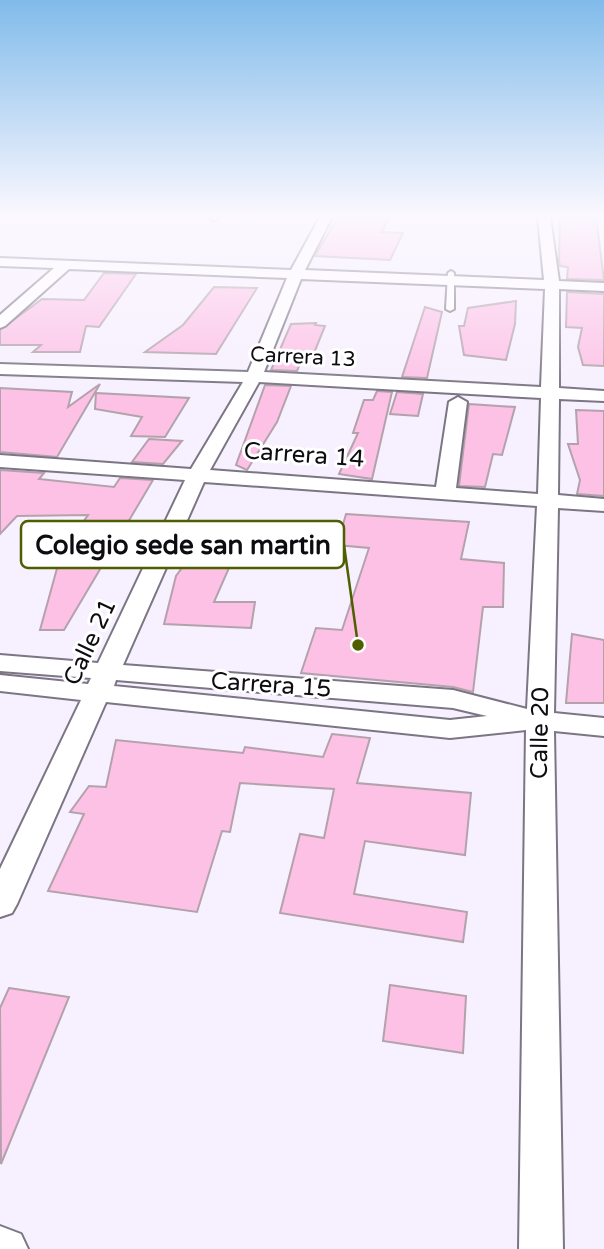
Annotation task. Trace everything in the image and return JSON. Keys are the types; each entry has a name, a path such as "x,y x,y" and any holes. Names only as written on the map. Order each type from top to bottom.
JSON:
{"street":[{"path":"0,323 54,275"},
{"name":"Calle 21","path":"0,904 198,474 254,377 297,275"},
{"path":"414,275 604,281"},
{"name":"Calle 20","path":"541,1249 540,721 548,501 550,275"},
{"path":"551,281 604,288"},
{"name":"Carrera 13","path":"0,369 254,377 604,396"},
{"path":"444,492 458,402"},
{"name":"Carrera 14","path":"0,461 604,505"},
{"name":"Carrera 15","path":"0,663 101,682 450,729 540,721 604,727"},
{"name":"Carrera 15","path":"0,683 101,682"},
{"path":"0,1248 6,1249"}],"lane":[{"path":"450,309 451,277"}],"building":[{"path":"102,275 135,275 99,327 86,326 80,352 33,352 41,345 0,345 0,330 42,299 84,300"},
{"path":"567,275 603,275 604,280 567,279"},
{"path":"214,287 257,288 216,354 145,352 183,325"},
{"path":"567,292 604,294 604,366 583,365 578,347 582,328 566,327"},
{"path":"516,301 515,324 506,360 464,355 459,326 464,326 468,308"},
{"path":"425,307 442,312 427,378 402,377"},
{"path":"316,323 315,325 325,326 312,358 302,359 297,371 271,370 291,324"},
{"path":"100,384 57,457 0,452 0,388 72,392 68,407"},
{"path":"265,385 291,386 277,422 247,470 236,465"},
{"path":"377,391 392,392 372,479 339,474 358,433 353,433 364,400 373,400"},
{"path":"397,392 423,394 418,416 390,414"},
{"path":"96,393 189,398 165,437 131,436 142,417 95,409"},
{"path":"469,404 515,407 502,455 493,454 485,487 459,486"},
{"path":"576,410 604,411 604,496 577,494 580,480 568,444 578,444"},
{"path":"149,439 182,441 163,464 132,462"},
{"path":"0,470 44,473 39,479 114,487 120,478 153,480 64,630 40,630 61,554 88,515 17,516 0,534"},
{"path":"346,514 469,522 461,559 504,563 503,607 483,607 473,692 453,687 301,673 316,628 342,630 369,548 337,545"},
{"path":"196,549 236,552 214,602 255,602 251,628 164,624 176,576"},
{"path":"572,634 604,640 604,703 566,703"},
{"path":"332,734 370,738 357,783 471,793 465,855 365,841 354,894 467,912 463,942 280,913 300,834 324,838 334,789 240,783 230,832 222,831 197,912 48,891 84,814 70,812 89,786 106,787 116,740 243,753 245,747 323,757"},
{"path":"390,985 466,996 463,1053 383,1041"},
{"path":"9,988 69,997 1,1164 0,1008"}],"place":[{"name":"Colegio sede san martin","path":"358,645"}]}
